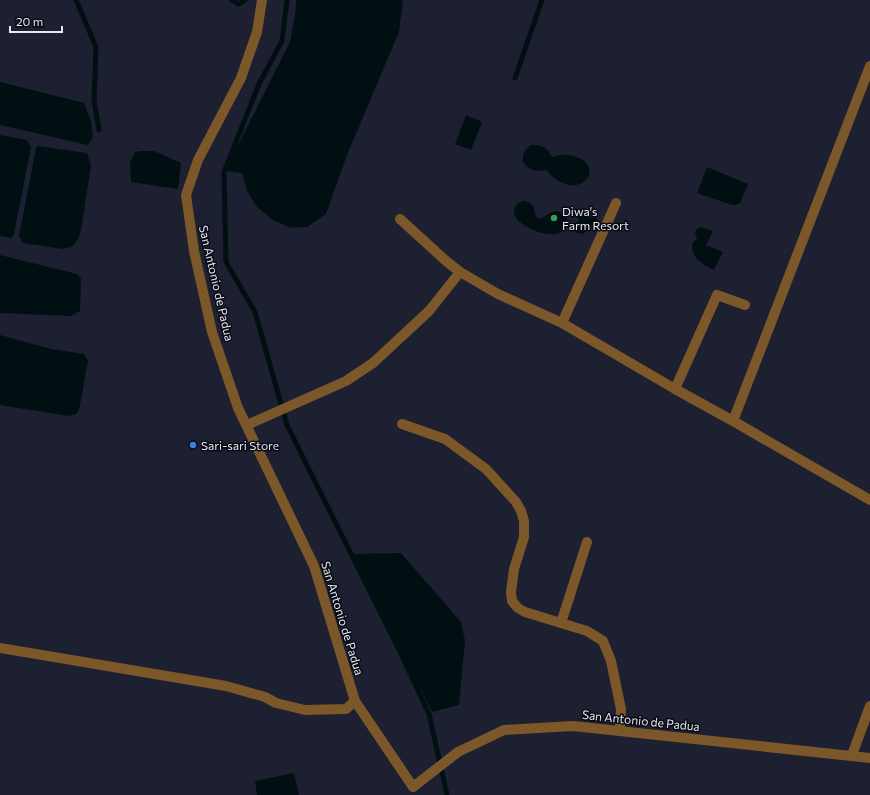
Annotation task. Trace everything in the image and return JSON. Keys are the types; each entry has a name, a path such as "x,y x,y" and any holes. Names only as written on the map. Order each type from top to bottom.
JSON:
{"street":[{"name":"San Antonio de Padua","path":"262,0 257,32 241,78 198,160 186,195 194,251 212,332 238,408 314,566 355,701 412,791 427,776 458,752 504,730 573,726 870,758"},
{"path":"733,420 870,66"},
{"path":"562,323 616,203"},
{"path":"400,219 460,272 498,294 562,323 870,500"},
{"path":"247,425 346,382 373,363 429,311 460,272"},
{"path":"675,389 717,295 745,305"},
{"path":"402,424 445,439 486,469 516,502 521,510 524,521 524,536 514,569 511,592 512,601 518,608 525,612 587,631 603,641 611,661 621,709 620,731"},
{"path":"561,623 587,542"},
{"path":"0,648 226,686 305,710 346,709 355,701"},
{"path":"852,755 870,706"}],"shaded area":[{"path":"296,0 403,0 399,32 347,155 326,214 307,227 291,228 273,220 257,207 247,191 242,173 225,171 290,42 296,9"},
{"path":"0,82 84,103 91,121 93,137 88,145 0,125"},
{"path":"466,115 482,122 471,150 455,144"},
{"path":"0,135 27,140 31,147 14,234 11,238 0,236"},
{"path":"531,145 543,147 552,157 566,155 579,158 587,163 589,170 588,176 584,182 577,185 568,185 557,180 546,170 536,171 530,169 523,162 523,157 525,150"},
{"path":"38,146 87,153 91,165 81,230 79,237 72,247 62,249 23,243 19,236 36,148"},
{"path":"154,151 181,163 178,189 131,182 130,162 135,152"},
{"path":"707,167 748,184 740,203 735,205 729,204 697,193"},
{"name":"Diwa's Farm Resort","path":"523,201 531,204 534,208 536,217 540,219 552,212 558,211 566,217 568,223 563,231 554,234 543,233 531,229 521,223 515,215 515,208"},
{"path":"580,214 585,214 588,218 595,217 598,225 596,227 591,227 583,234 577,233 574,230 574,227 579,223 578,216"},
{"path":"701,227 713,231 706,245 723,252 714,270 701,263 693,252 693,242 697,239 695,233 696,230"},
{"path":"0,255 77,274 81,278 80,311 71,316 0,313"},
{"path":"0,335 51,349 84,354 88,361 79,410 76,414 68,416 0,405"},
{"path":"401,553 461,622 465,641 459,705 432,712 353,554"},
{"path":"294,773 299,795 257,795 255,781"}],"waterway":[{"path":"76,0 96,47 94,100 99,130"},
{"path":"232,0 239,4 245,0"},
{"path":"287,0 282,41 259,84 224,172 226,262 255,312 287,425 402,656 429,714 447,795"},
{"path":"515,78 542,0"}],"place":[{"name":"Diwa's Farm Resort","path":"554,218"},
{"name":"Sari-sari Store","path":"193,445"}]}
